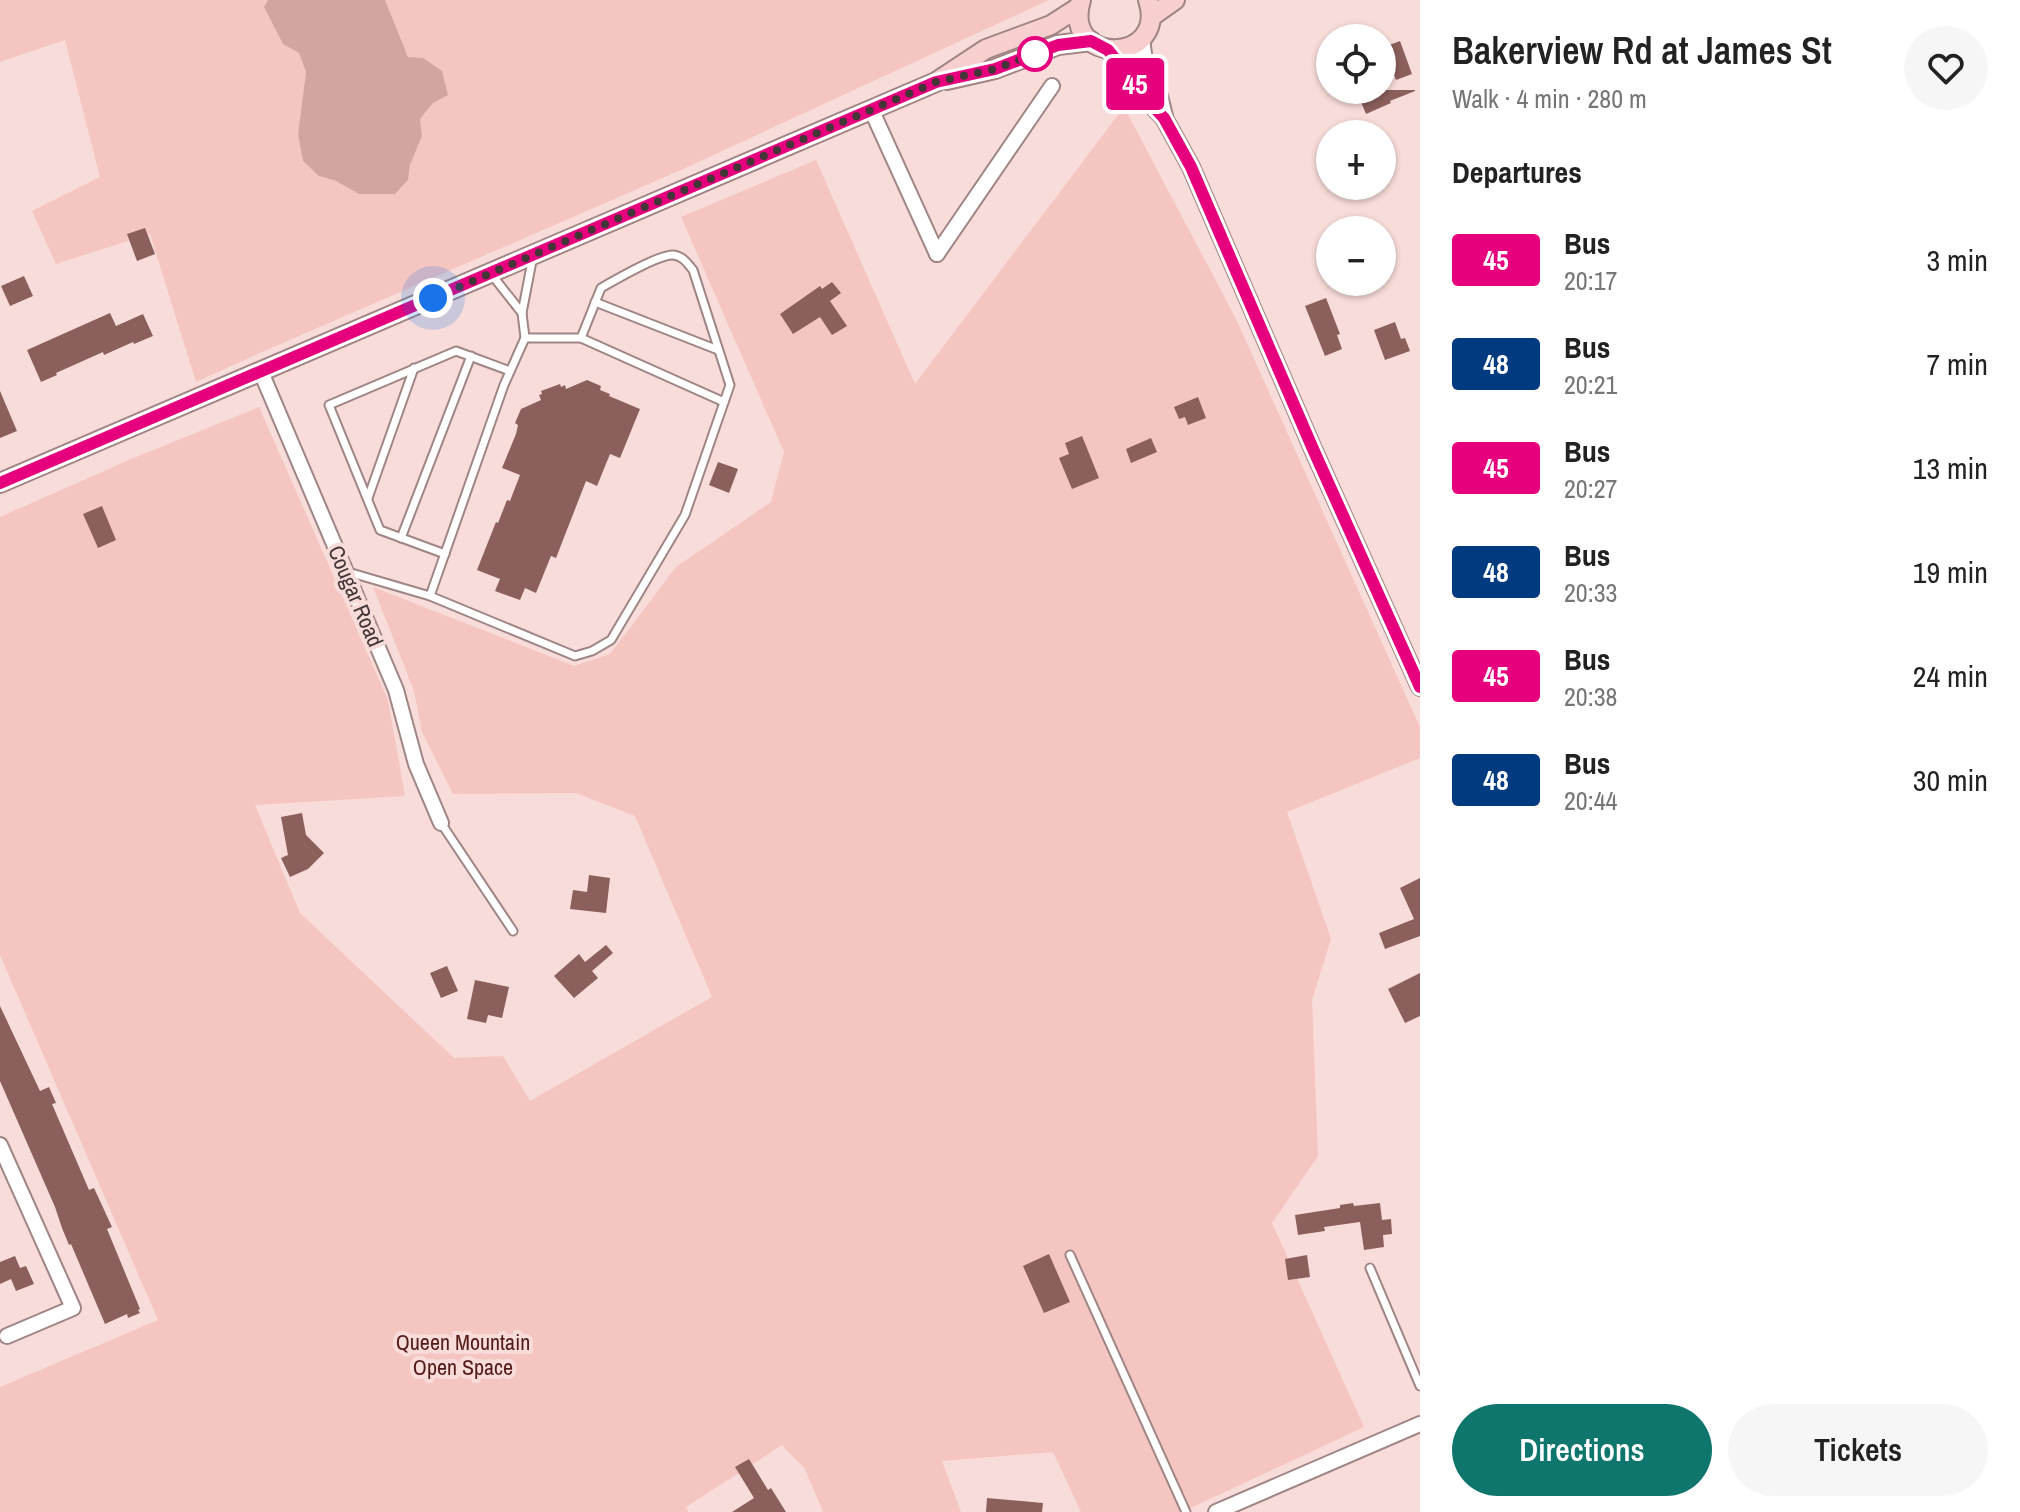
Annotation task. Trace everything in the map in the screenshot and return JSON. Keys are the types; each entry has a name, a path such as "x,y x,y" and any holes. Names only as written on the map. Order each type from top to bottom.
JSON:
{"main road":[{"path":"1080,4 1079,23 1082,30 1091,41 1108,50 1125,49 1141,39 1149,27 1150,8 1175,0"},
{"path":"936,82 986,49 1051,25 1080,4"},
{"path":"0,483 936,82 995,69 1058,45 1091,41"}],"street":[{"path":"1141,39 1145,68 1159,96 1164,118"},
{"path":"1108,50 1164,118 1191,167 1313,449 1413,655 1420,687"},
{"path":"871,109 937,254 1052,86"},
{"name":"Cougar Road","path":"261,372 396,690 416,764 441,823"},
{"path":"1,1151 73,1308 7,1336"},
{"path":"1216,1512 1420,1424"}],"lane":[{"path":"430,596 510,371 525,338 522,313 534,254"},
{"path":"346,571 430,596 575,656 611,640 685,515 730,385 693,270 684,258 671,254 657,259 601,288 581,338"},
{"path":"490,273 522,313"},
{"path":"595,302 718,350"},
{"path":"525,338 581,338 724,402"},
{"path":"445,554 380,530 329,405 456,351 510,371"},
{"path":"401,538 471,356"},
{"path":"368,498 414,368"},
{"path":"441,823 513,931"},
{"path":"1070,1255 1186,1512"},
{"path":"1370,1268 1420,1386"}],"green space":[{"path":"0,0 268,0 265,7 283,44 299,53 306,72 298,134 319,176 336,181 359,194 395,194 408,180 410,165 422,136 420,119 433,103 401,42 385,0 1049,0 681,170 196,382 150,234 56,264 32,211 100,177 65,40 0,62"},
{"name":"Queen Mountain Open Space","path":"1124,107 1236,319 1420,727 1420,758 1287,812 1331,939 1312,1000 1318,1156 1272,1223 1364,1427 1182,1512 1081,1512 1053,1452 942,1461 961,1512 823,1512 805,1469 782,1445 686,1507 688,1512 0,1512 0,1387 158,1320 0,955 0,517 259,407 388,700 405,796 255,805 300,913 454,1058 503,1056 530,1101 712,997 635,816 576,793 453,794 422,732 414,691 373,587 574,666 610,654 676,567 771,502 784,452 681,217 816,160 915,384"}],"shaded area":[{"path":"268,0 385,0 408,57 423,58 442,71 448,95 433,103 420,119 422,136 410,165 408,180 395,194 359,194 336,181 319,176 303,161 298,134 306,72 299,53 283,44 264,7"}],"building":[{"path":"1400,41 1412,74 1396,80 1396,42"},
{"path":"1396,90 1415,91 1396,99"},
{"path":"1362,104 1389,104 1366,114"},
{"path":"145,228 155,254 137,261 127,234"},
{"path":"24,276 33,296 10,306 1,286"},
{"path":"832,282 841,293 830,301 847,326 832,335 820,317 793,334 780,314 820,286 822,289"},
{"path":"1326,298 1340,334 1337,335 1342,349 1325,356 1305,306"},
{"path":"110,313 116,326 143,314 153,336 104,355 103,352 41,382 27,350"},
{"path":"1395,322 1401,339 1405,338 1410,351 1385,360 1374,330"},
{"path":"587,380 601,386 600,390 609,396 640,409 620,458 610,454 597,486 586,481 556,558 551,556 536,593 525,588 520,600 495,591 500,579 477,570 496,522 507,500 510,501 520,475 502,468 516,434 518,425 515,423 521,409 541,400 541,391 560,384 561,387 565,385 566,389"},
{"path":"0,391 17,431 0,438"},
{"path":"1198,397 1206,418 1188,425 1185,417 1179,419 1174,407"},
{"path":"1082,436 1099,478 1072,489 1059,458 1069,454 1065,443"},
{"path":"1151,438 1157,452 1131,463 1126,449"},
{"path":"718,462 738,469 729,493 709,485"},
{"path":"102,506 116,540 98,548 83,514"},
{"path":"302,813 306,835 324,853 308,869 290,877 281,858 288,855 281,817"},
{"path":"589,875 610,878 606,913 570,909 573,890 587,892"},
{"path":"1420,878 1420,936 1385,949 1379,933 1414,919 1400,888"},
{"path":"606,945 613,953 592,971 598,978 574,998 554,976 579,954 585,962"},
{"path":"447,966 458,991 441,998 430,973"},
{"path":"1420,973 1420,1016 1405,1023 1388,989"},
{"path":"475,980 509,987 502,1018 488,1015 486,1023 467,1019"},
{"path":"0,1006 40,1091 49,1087 56,1103 52,1104 89,1190 94,1188 112,1227 107,1229 140,1313 128,1318 127,1314 105,1324 0,1081"},
{"path":"1353,1203 1354,1206 1380,1203 1382,1220 1391,1219 1392,1234 1383,1235 1384,1247 1364,1250 1360,1222 1324,1227 1325,1231 1298,1235 1295,1215"},
{"path":"1049,1254 1070,1302 1044,1313 1023,1266"},
{"path":"1307,1255 1310,1277 1288,1280 1285,1259"},
{"path":"15,1256 20,1268 26,1266 34,1284 16,1291 11,1279 0,1284 0,1262"},
{"path":"749,1459 786,1512 732,1512 754,1498 735,1467"},
{"path":"987,1498 1043,1503 1042,1512 986,1512"}],"bus line":[{"name":"45","path":"0,483 936,82 995,69 1058,45 1091,41 1108,50 1164,118 1191,167 1420,687"}],"route":[{"path":"433,298 936,82 995,69 1035,54"}]}
